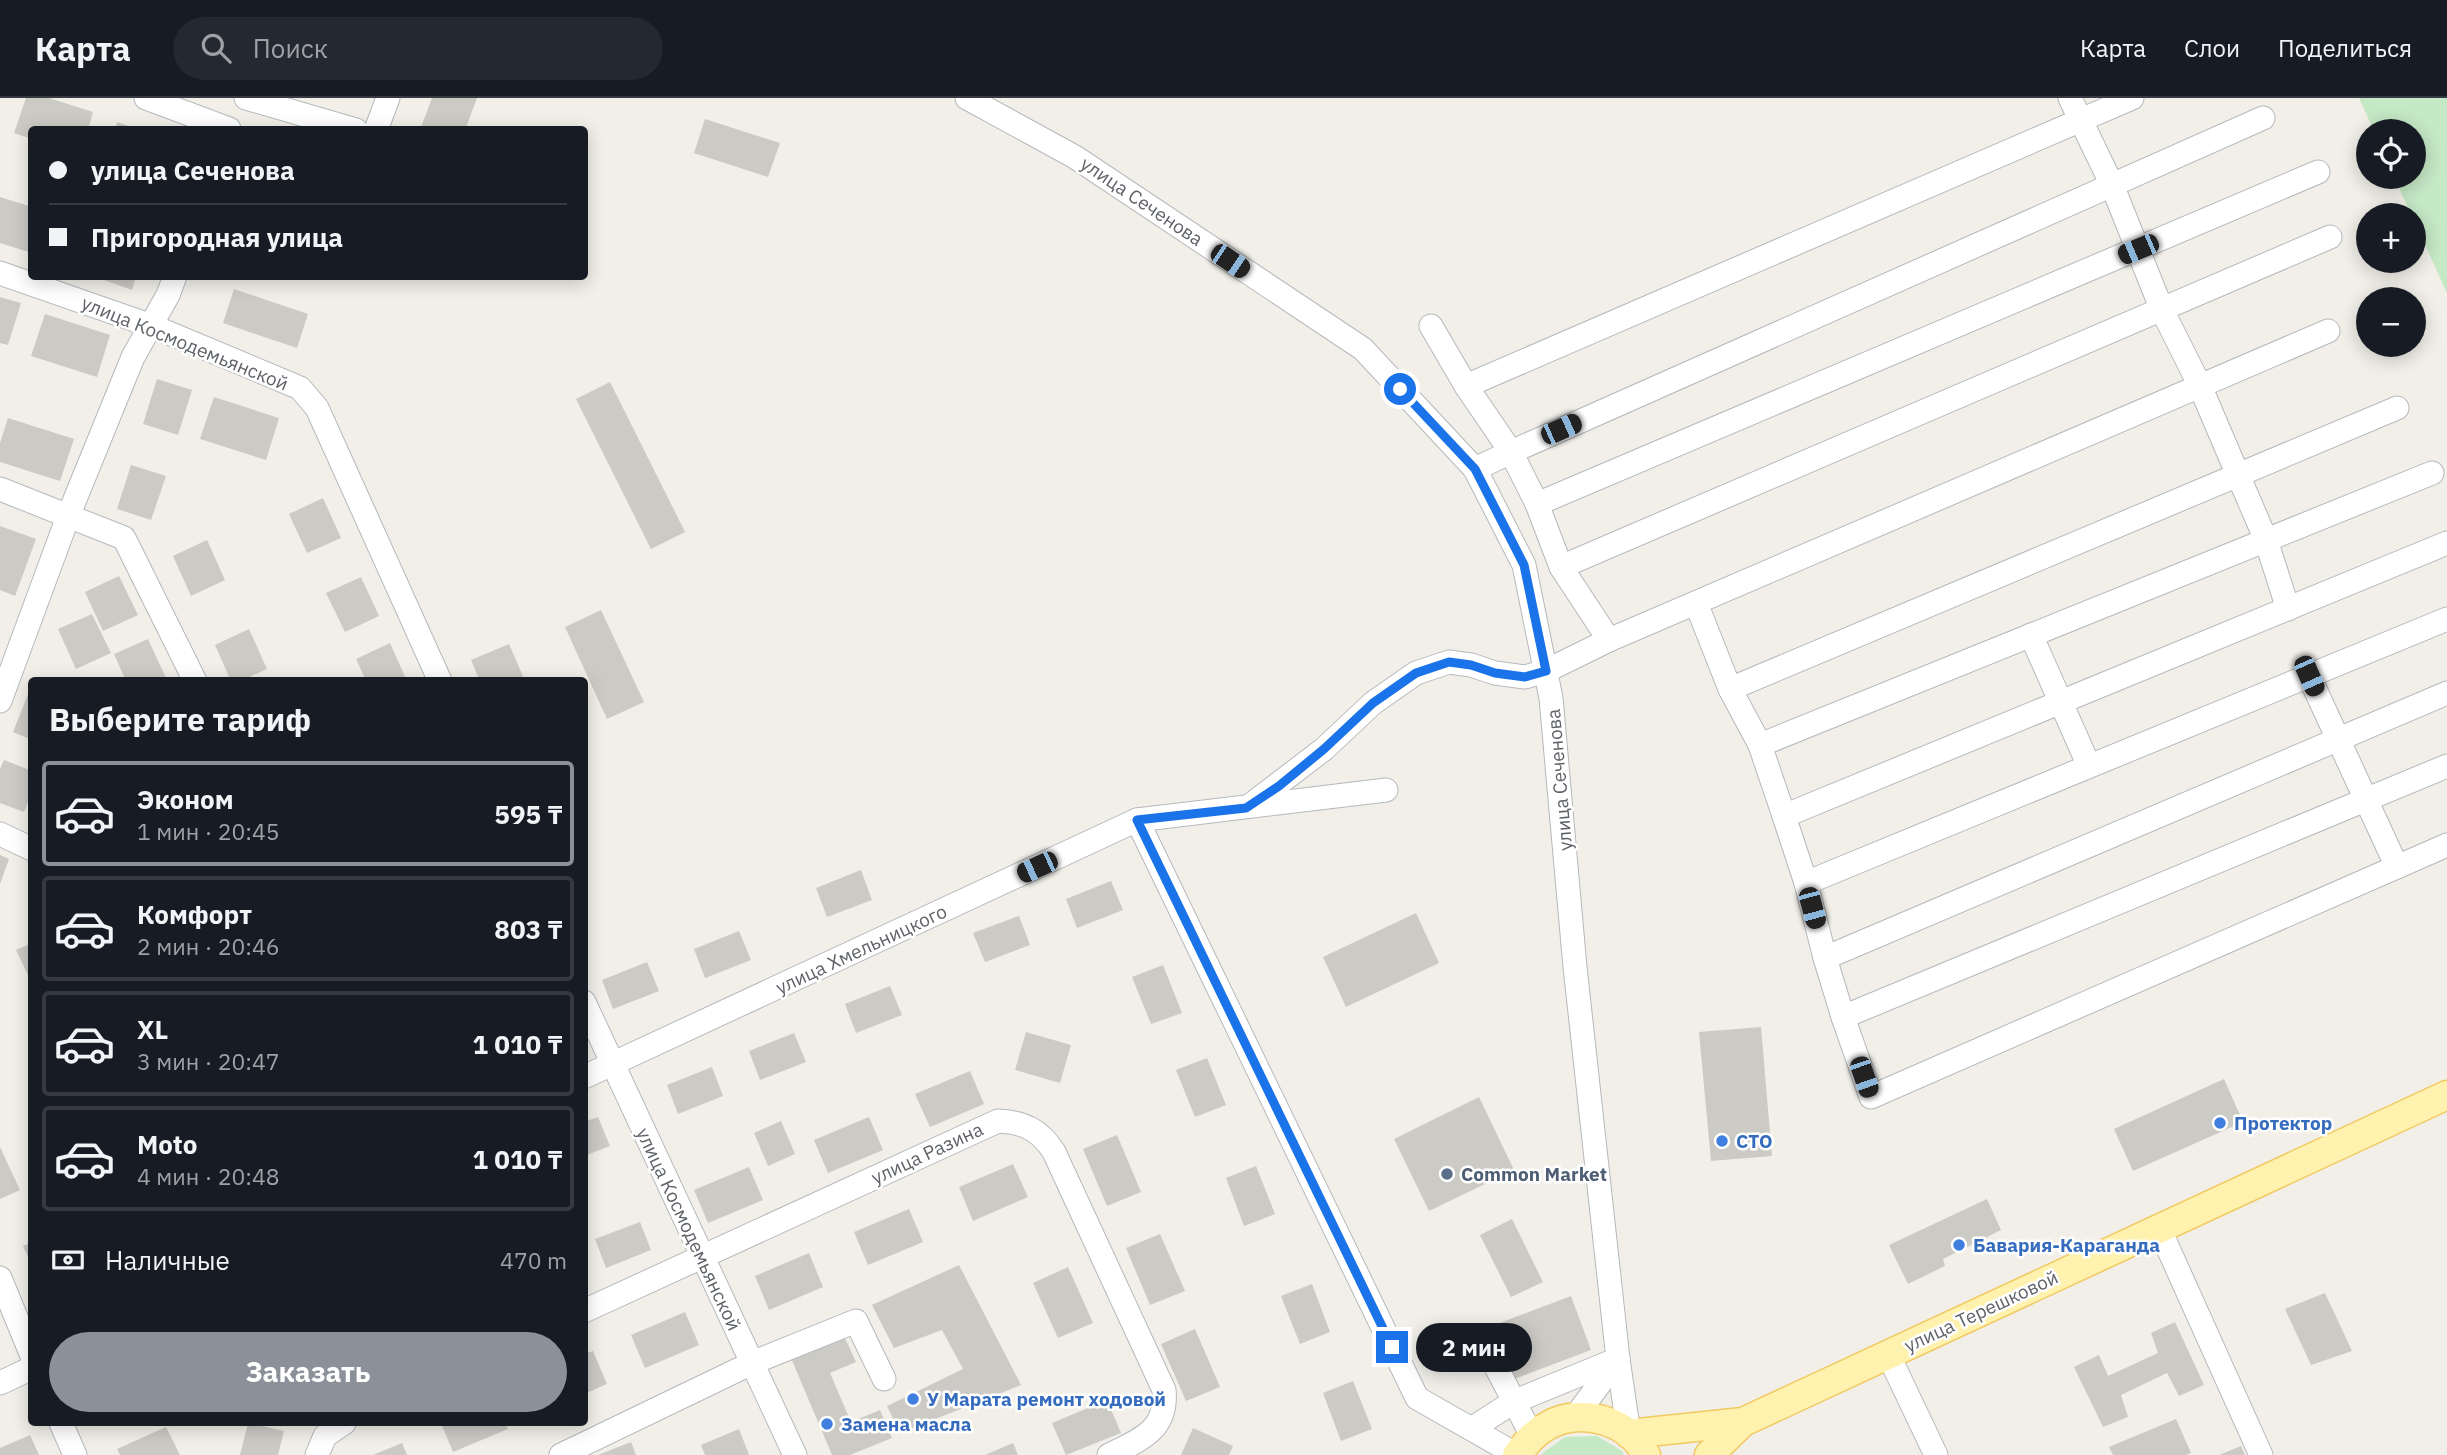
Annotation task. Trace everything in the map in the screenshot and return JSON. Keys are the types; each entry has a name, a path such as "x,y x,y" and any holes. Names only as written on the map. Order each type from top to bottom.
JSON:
{"main road":[{"name":"улица Терешковой","path":"1637,1444 1743,1422 2447,1095"},
{"path":"1522,1449 1552,1423 1575,1417 1594,1418 1613,1424 1637,1444"},
{"name":"улица Терешковой","path":"1709,1455 1743,1422"}],"street":[{"path":"146,98 221,126"},
{"path":"230,126 244,98 342,126"},
{"path":"378,126 388,98"},
{"name":"улица Сеченова","path":"967,98 1075,157 1363,349 1475,469 1524,565 1551,698 1575,967 1618,1359 1637,1444"},
{"path":"2070,98 2112,185 2162,310 2200,387 2266,540 2288,609"},
{"path":"1466,386 2132,98"},
{"path":"1475,469 2263,118"},
{"path":"1537,504 2318,172"},
{"path":"1561,567 2330,237"},
{"name":"улица Космодемьянской","path":"0,273 152,326 300,388 317,408 438,677"},
{"path":"0,701 69,514 133,357 152,326 173,280"},
{"path":"1431,326 1466,386 1511,452 1537,504 1561,567 1609,640"},
{"path":"1246,808 1279,786 1373,703 1416,673 1449,662 1525,677 1546,671 1609,640 2328,331"},
{"path":"1730,689 2397,408"},
{"path":"1760,745 2432,473"},
{"path":"0,489 69,514 124,538 193,677"},
{"path":"1784,816 2447,543"},
{"path":"1696,603 1730,689 1760,745 1806,883 1843,1017 1871,1097 2447,845"},
{"path":"1806,883 2447,619"},
{"path":"2031,635 2090,766"},
{"path":"2309,676 2397,867"},
{"path":"1825,958 2447,693"},
{"path":"1843,1017 2447,766"},
{"name":"улица Хмельницкого","path":"588,1075 1137,820 1385,790"},
{"path":"1137,820 1417,1398 1473,1428 1522,1449"},
{"path":"0,834 28,847"},
{"name":"улица Космодемьянской","path":"588,1011 795,1455"},
{"name":"улица Разина","path":"588,1309 998,1121 1017,1122 1036,1130 1054,1152 1164,1390 1166,1404 1155,1427 1141,1440 1109,1455"},
{"path":"2159,1228 2261,1455"},
{"path":"0,1278 5,1305 26,1325"},
{"path":"561,1455 752,1363 856,1321 884,1379"},
{"path":"1888,1354 1936,1455"},
{"path":"1473,1428 1513,1402 1618,1359"},
{"path":"1575,1417 1618,1359"},
{"path":"1493,1361 1513,1402 1522,1449"},
{"path":"0,1383 28,1370"},
{"path":"62,1426 75,1455"},
{"path":"317,1455 325,1436 340,1426"}],"green space":[{"path":"2359,98 2447,98 2447,293 2426,247 2426,203 2406,203 2399,189 2426,189 2426,119 2369,119"},
{"path":"1597,1436 1622,1451 1624,1455 1540,1455 1565,1437"}],"building":[{"path":"26,98 49,98 93,112 89,126 28,126 28,138 14,133"},
{"path":"432,98 477,98 466,126 422,126"},
{"path":"705,119 780,143 768,177 694,153"},
{"path":"0,197 28,206 28,252 0,243"},
{"path":"104,280 135,280 132,290"},
{"path":"234,289 308,314 297,348 223,323"},
{"path":"0,297 21,303 8,345 0,343"},
{"path":"45,314 110,335 97,377 31,356"},
{"path":"157,379 192,390 178,435 143,424"},
{"path":"610,382 685,532 651,549 576,399"},
{"path":"214,397 279,418 266,460 200,439"},
{"path":"8,418 74,439 60,481 0,462 0,443"},
{"path":"131,465 166,476 151,520 117,509"},
{"path":"323,498 341,538 307,553 289,514"},
{"path":"0,526 36,539 15,596 0,590"},
{"path":"207,540 225,580 191,596 173,556"},
{"path":"119,576 138,615 103,631 85,592"},
{"path":"361,577 379,616 345,632 326,593"},
{"path":"601,610 644,702 607,719 565,627"},
{"path":"92,614 111,653 76,669 58,629"},
{"path":"249,629 267,669 250,677 229,677 215,645"},
{"path":"148,639 166,677 124,677 114,654"},
{"path":"390,643 405,677 364,677 356,659"},
{"path":"509,644 523,677 478,677 471,660"},
{"path":"28,694 28,738 13,732"},
{"path":"4,760 28,769 28,802 24,812 0,803 0,769"},
{"path":"0,855 9,859 0,884"},
{"path":"861,870 872,900 827,917 816,888"},
{"path":"1111,881 1123,910 1077,928 1066,899"},
{"path":"1416,913 1439,963 1346,1007 1323,957"},
{"path":"1019,916 1030,945 985,962 973,933"},
{"path":"739,931 751,960 705,978 694,949"},
{"path":"28,945 28,975 16,950"},
{"path":"647,962 659,991 613,1009 602,980"},
{"path":"1163,965 1182,1013 1151,1024 1132,977"},
{"path":"890,986 902,1015 856,1033 845,1004"},
{"path":"1761,1027 1772,1156 1711,1161 1699,1032"},
{"path":"1026,1032 1071,1045 1060,1083 1015,1070"},
{"path":"794,1033 806,1062 760,1080 749,1051"},
{"path":"1207,1058 1226,1105 1195,1117 1176,1070"},
{"path":"712,1067 723,1096 678,1114 667,1085"},
{"path":"970,1071 984,1104 930,1127 915,1094"},
{"path":"2224,1079 2243,1122 2133,1171 2114,1129"},
{"path":"1479,1097 1514,1170 1429,1211 1394,1139"},
{"path":"598,1117 610,1146 588,1154 588,1121"},
{"path":"869,1117 883,1150 828,1173 814,1140"},
{"path":"781,1121 795,1154 768,1166 754,1133"},
{"path":"1117,1135 1141,1192 1107,1206 1083,1149"},
{"path":"0,1147 20,1190 0,1199"},
{"path":"1013,1164 1028,1197 973,1221 959,1187"},
{"path":"1256,1166 1275,1214 1244,1226 1226,1178"},
{"path":"749,1167 763,1200 708,1223 694,1190"},
{"path":"1987,1199 2001,1230 1943,1259 1945,1266 1908,1284 1889,1245"},
{"path":"909,1209 923,1242 868,1265 854,1232"},
{"path":"1512,1219 1543,1282 1511,1297 1480,1235"},
{"path":"640,1222 651,1250 606,1268 595,1239"},
{"path":"1160,1234 1185,1291 1150,1305 1126,1248"},
{"path":"28,1244 28,1257 23,1246"},
{"path":"809,1253 823,1287 769,1310 755,1276"},
{"path":"959,1265 1021,1385 900,1433 887,1406 963,1369 942,1330 894,1348 872,1305"},
{"path":"1068,1267 1093,1323 1058,1338 1033,1283"},
{"path":"1312,1284 1330,1332 1300,1344 1281,1296"},
{"path":"2325,1293 2352,1351 2311,1365 2285,1309"},
{"path":"1571,1296 1591,1350 1509,1381 1489,1327"},
{"path":"685,1312 699,1345 645,1368 631,1335"},
{"path":"2175,1322 2204,1385 2179,1396 2167,1373 2121,1395 2128,1417 2103,1427 2074,1367 2099,1355 2108,1376 2158,1353 2151,1333"},
{"path":"1195,1329 1220,1387 1186,1401 1161,1344"},
{"path":"844,1336 856,1362 830,1373 851,1422 880,1410 892,1438 850,1455 832,1455 791,1358"},
{"path":"593,1351 607,1384 588,1392 588,1353"},
{"path":"1353,1381 1372,1429 1341,1441 1323,1393"},
{"path":"1107,1400 1121,1433 1066,1455 1052,1423"},
{"path":"2176,1419 2191,1453 2113,1455 2109,1447"},
{"path":"247,1426 284,1431 278,1455 240,1455"},
{"path":"442,1426 506,1426 508,1429 453,1452"},
{"path":"166,1427 180,1455 120,1455 117,1449"},
{"path":"1193,1428 1233,1446 1229,1455 1181,1455"},
{"path":"739,1429 749,1455 705,1455 701,1445"},
{"path":"30,1435 39,1455 0,1455 0,1448"},
{"path":"631,1442 636,1455 598,1455"},
{"path":"402,1443 407,1455 373,1455"},
{"path":"1013,1443 1018,1455 985,1455"},
{"path":"2241,1446 2245,1455 2219,1455"}],"place":[{"name":"Протектор","path":"2220,1123"},
{"name":"СТО","path":"1722,1141"},
{"name":"Common Market","path":"1447,1174"},
{"name":"Бавария-Караганда","path":"1959,1245"},
{"name":"У Марата ремонт ходовой","path":"913,1399"},
{"name":"Замена масла","path":"827,1424"}],"route":[{"path":"1392,1347 1137,820 1246,808 1279,786 1373,703 1416,673 1449,662 1525,677 1546,671 1524,565 1475,469 1400,389"}]}
